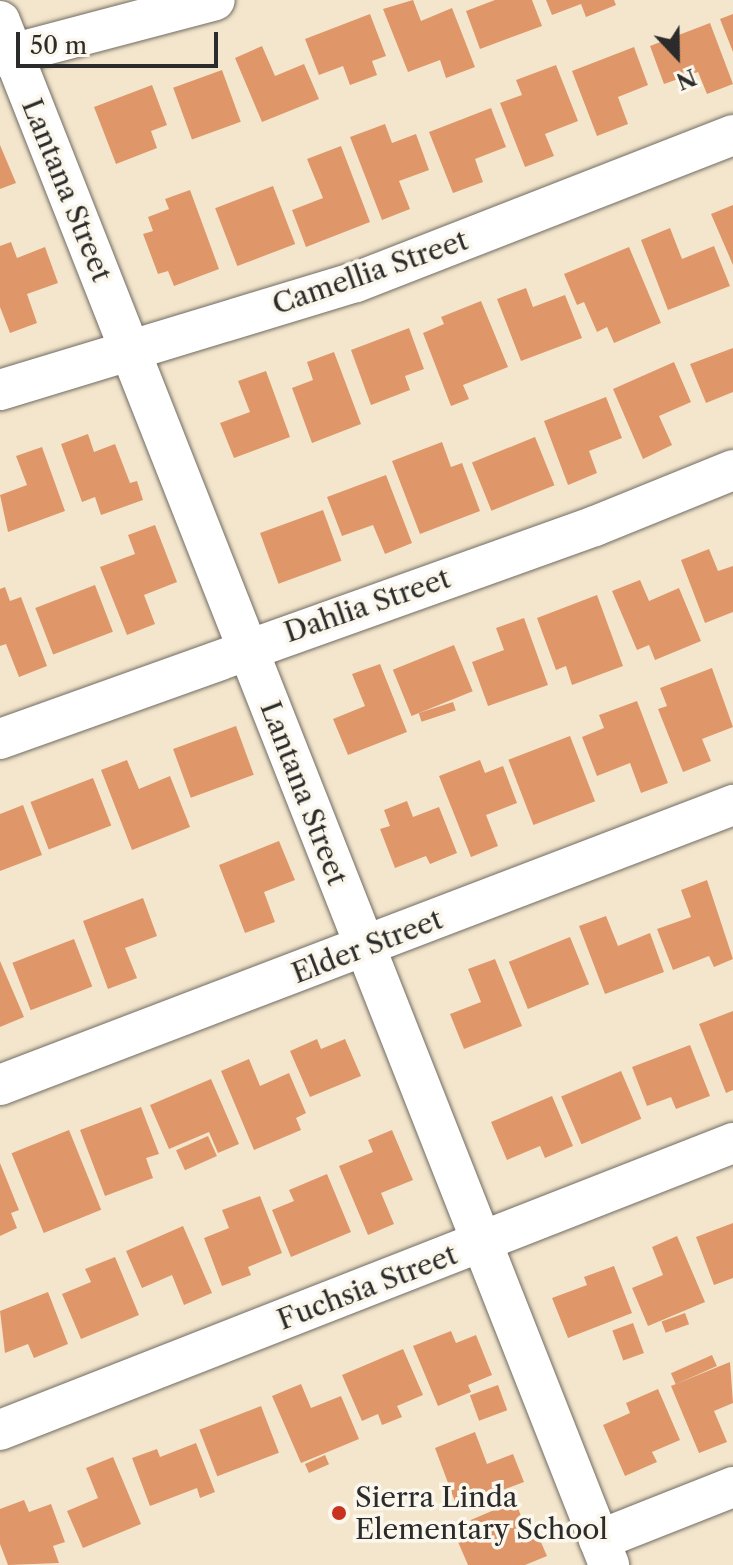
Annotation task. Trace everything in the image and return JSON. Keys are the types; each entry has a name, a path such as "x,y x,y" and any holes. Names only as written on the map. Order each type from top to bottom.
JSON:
{"street":[{"path":"4,44 215,0"},
{"name":"Lantana Street","path":"4,44 130,351 604,1552"},
{"name":"Camellia Street","path":"0,390 356,282 733,135"},
{"name":"Dahlia Street","path":"0,739 247,647 595,526 733,470"},
{"name":"Elder Street","path":"0,1085 733,805"},
{"name":"Fuchsia Street","path":"0,1430 733,1143"},
{"path":"604,1552 733,1487"}],"building":[{"path":"413,0 421,21 452,8 475,67 446,78 440,60 408,72 383,9"},
{"path":"495,0 532,0 542,26 480,49 466,11"},
{"path":"546,0 614,0 616,5 586,17 581,4 552,15"},
{"path":"370,14 386,56 372,61 377,75 350,85 343,66 319,75 305,39"},
{"path":"733,14 733,52 720,19"},
{"path":"710,23 733,84 707,94 698,72 664,84 650,46"},
{"path":"262,46 275,76 304,64 319,99 262,122 235,58"},
{"path":"634,47 648,85 618,97 628,124 597,136 572,71"},
{"path":"556,65 578,121 545,134 554,156 525,167 500,103 522,95 516,80"},
{"path":"222,70 241,122 192,139 173,88"},
{"path":"152,85 167,125 151,131 157,148 116,164 94,107"},
{"path":"491,108 506,147 475,159 483,182 453,193 429,132"},
{"path":"385,124 392,143 416,134 429,170 399,181 410,209 382,220 350,137"},
{"path":"0,145 16,183 0,189"},
{"path":"341,146 370,222 306,247 292,210 323,198 307,159"},
{"path":"273,186 295,244 237,266 215,208"},
{"path":"190,190 219,269 174,286 168,271 158,274 143,234 153,231 148,217 169,209 165,199"},
{"path":"733,205 733,265 711,214"},
{"path":"670,228 682,259 714,246 730,286 668,310 641,240"},
{"path":"11,242 17,258 45,247 58,283 27,294 37,323 10,333 0,307 0,246"},
{"path":"629,247 661,323 614,343 607,327 597,332 584,302 577,305 564,274"},
{"path":"526,288 533,307 565,295 582,338 521,361 497,299"},
{"path":"481,301 508,367 463,385 469,399 451,406 423,333 444,324 441,317"},
{"path":"409,328 424,369 405,376 410,390 371,405 351,350"},
{"path":"733,348 733,392 706,403 690,364"},
{"path":"334,352 361,424 312,443 292,388 313,380 307,362"},
{"path":"674,362 691,402 659,416 672,445 643,459 613,389"},
{"path":"266,371 290,437 234,458 220,423 250,412 238,381"},
{"path":"606,397 622,438 589,451 597,473 568,485 544,421"},
{"path":"88,434 94,452 115,444 130,483 137,481 143,500 101,515 95,497 82,502 61,444"},
{"path":"535,437 554,485 491,511 472,462"},
{"path":"442,442 451,467 462,463 480,511 420,534 392,461"},
{"path":"42,447 65,511 8,532 0,495 27,485 16,456"},
{"path":"386,475 412,543 385,554 373,525 342,536 327,497"},
{"path":"323,510 341,561 279,584 260,533"},
{"path":"155,525 177,582 144,595 155,624 127,635 100,567 135,554 128,535"},
{"path":"709,549 718,571 733,566 733,612 705,623 681,560"},
{"path":"640,580 649,601 679,588 701,641 655,660 649,645 637,650 612,591"},
{"path":"95,585 113,632 53,655 35,608"},
{"path":"5,587 10,601 21,597 47,666 19,677 6,644 0,646 0,589"},
{"path":"597,595 623,666 572,685 566,666 556,670 537,618"},
{"path":"524,618 548,685 488,706 472,662 504,650 496,628"},
{"path":"454,645 473,691 412,716 393,670"},
{"path":"380,664 407,732 348,755 333,719 365,706 352,674"},
{"path":"712,668 733,727 702,739 711,761 683,772 658,709 667,706 660,688"},
{"path":"637,701 668,783 641,793 630,763 597,776 582,737 604,728 599,715"},
{"path":"453,702 456,711 422,722 419,713"},
{"path":"236,726 254,775 191,798 173,749"},
{"path":"570,736 595,801 533,825 508,760"},
{"path":"127,760 139,789 170,776 190,827 132,850 101,770"},
{"path":"480,760 485,773 503,766 517,803 486,815 498,846 471,857 439,776"},
{"path":"93,778 111,826 49,850 30,802"},
{"path":"407,801 413,817 439,807 457,853 430,864 426,856 395,868 380,829 390,826 384,810"},
{"path":"23,805 42,855 0,871 0,814"},
{"path":"279,841 295,880 264,892 275,922 245,933 219,865"},
{"path":"707,880 733,959 714,967 709,956 673,970 657,929 691,917 681,890"},
{"path":"143,898 157,936 125,948 137,978 108,989 83,921"},
{"path":"606,916 618,946 650,933 664,972 605,994 579,926"},
{"path":"570,937 589,984 528,1009 509,962"},
{"path":"74,939 92,987 31,1010 12,963"},
{"path":"495,959 522,1026 464,1049 450,1014 481,1002 468,969"},
{"path":"0,961 24,1017 0,1027"},
{"path":"733,1011 733,1090 726,1093 699,1024"},
{"path":"317,1039 321,1049 345,1039 361,1076 310,1097 290,1051"},
{"path":"690,1045 710,1096 676,1109 671,1097 647,1106 632,1067"},
{"path":"249,1059 260,1086 289,1073 306,1113 296,1118 301,1130 254,1150 221,1071"},
{"path":"621,1071 641,1119 581,1144 561,1096"},
{"path":"211,1079 239,1144 218,1153 209,1132 169,1149 150,1105"},
{"path":"552,1096 573,1146 545,1158 540,1146 507,1160 491,1122"},
{"path":"141,1107 159,1154 146,1158 153,1178 105,1196 80,1130"},
{"path":"69,1130 101,1210 44,1233 12,1153"},
{"path":"392,1130 413,1180 381,1193 394,1224 368,1235 339,1166 373,1152 368,1140"},
{"path":"208,1136 217,1156 185,1170 176,1150"},
{"path":"0,1163 19,1210 11,1213 17,1228 0,1236"},
{"path":"327,1174 351,1232 291,1257 272,1210 294,1201 289,1190"},
{"path":"260,1196 282,1253 248,1267 251,1275 222,1286 204,1238 229,1228 222,1210"},
{"path":"733,1223 733,1278 714,1285 696,1237"},
{"path":"183,1226 212,1293 184,1305 172,1275 142,1288 126,1251"},
{"path":"677,1236 705,1302 648,1326 632,1288 663,1275 652,1247"},
{"path":"115,1257 139,1315 81,1339 62,1294 91,1282 85,1269"},
{"path":"614,1266 632,1313 568,1338 552,1298 587,1285 584,1277"},
{"path":"48,1292 68,1344 34,1358 28,1344 5,1353 0,1311"},
{"path":"685,1313 689,1324 666,1333 662,1322"},
{"path":"633,1323 644,1353 623,1361 612,1331"},
{"path":"451,1331 456,1343 476,1335 492,1375 468,1385 471,1392 438,1406 413,1346"},
{"path":"403,1349 423,1395 397,1406 402,1417 382,1425 378,1414 362,1421 342,1375"},
{"path":"712,1355 717,1366 676,1384 671,1373"},
{"path":"730,1362 733,1403 714,1411 727,1442 699,1453 671,1386"},
{"path":"301,1384 311,1408 341,1396 359,1439 301,1463 272,1396"},
{"path":"498,1385 507,1410 479,1421 470,1395"},
{"path":"658,1389 680,1440 652,1452 657,1462 625,1476 603,1425 630,1413 626,1403"},
{"path":"261,1406 279,1453 217,1476 199,1430"},
{"path":"475,1432 487,1464 513,1454 524,1482 457,1507 435,1448"},
{"path":"196,1443 215,1492 200,1498 197,1488 150,1506 132,1458 157,1449 160,1457"},
{"path":"325,1455 329,1464 309,1473 305,1464"},
{"path":"113,1457 141,1524 83,1548 67,1511 98,1498 86,1468"},
{"path":"24,1500 29,1512 51,1504 65,1542 53,1546 59,1563 8,1565 0,1544 0,1509"},
{"path":"515,1501 526,1528 533,1524 547,1556 525,1565 468,1565 452,1528"}],"place":[{"name":"Sierra Linda Elementary School","path":"339,1513"}]}
